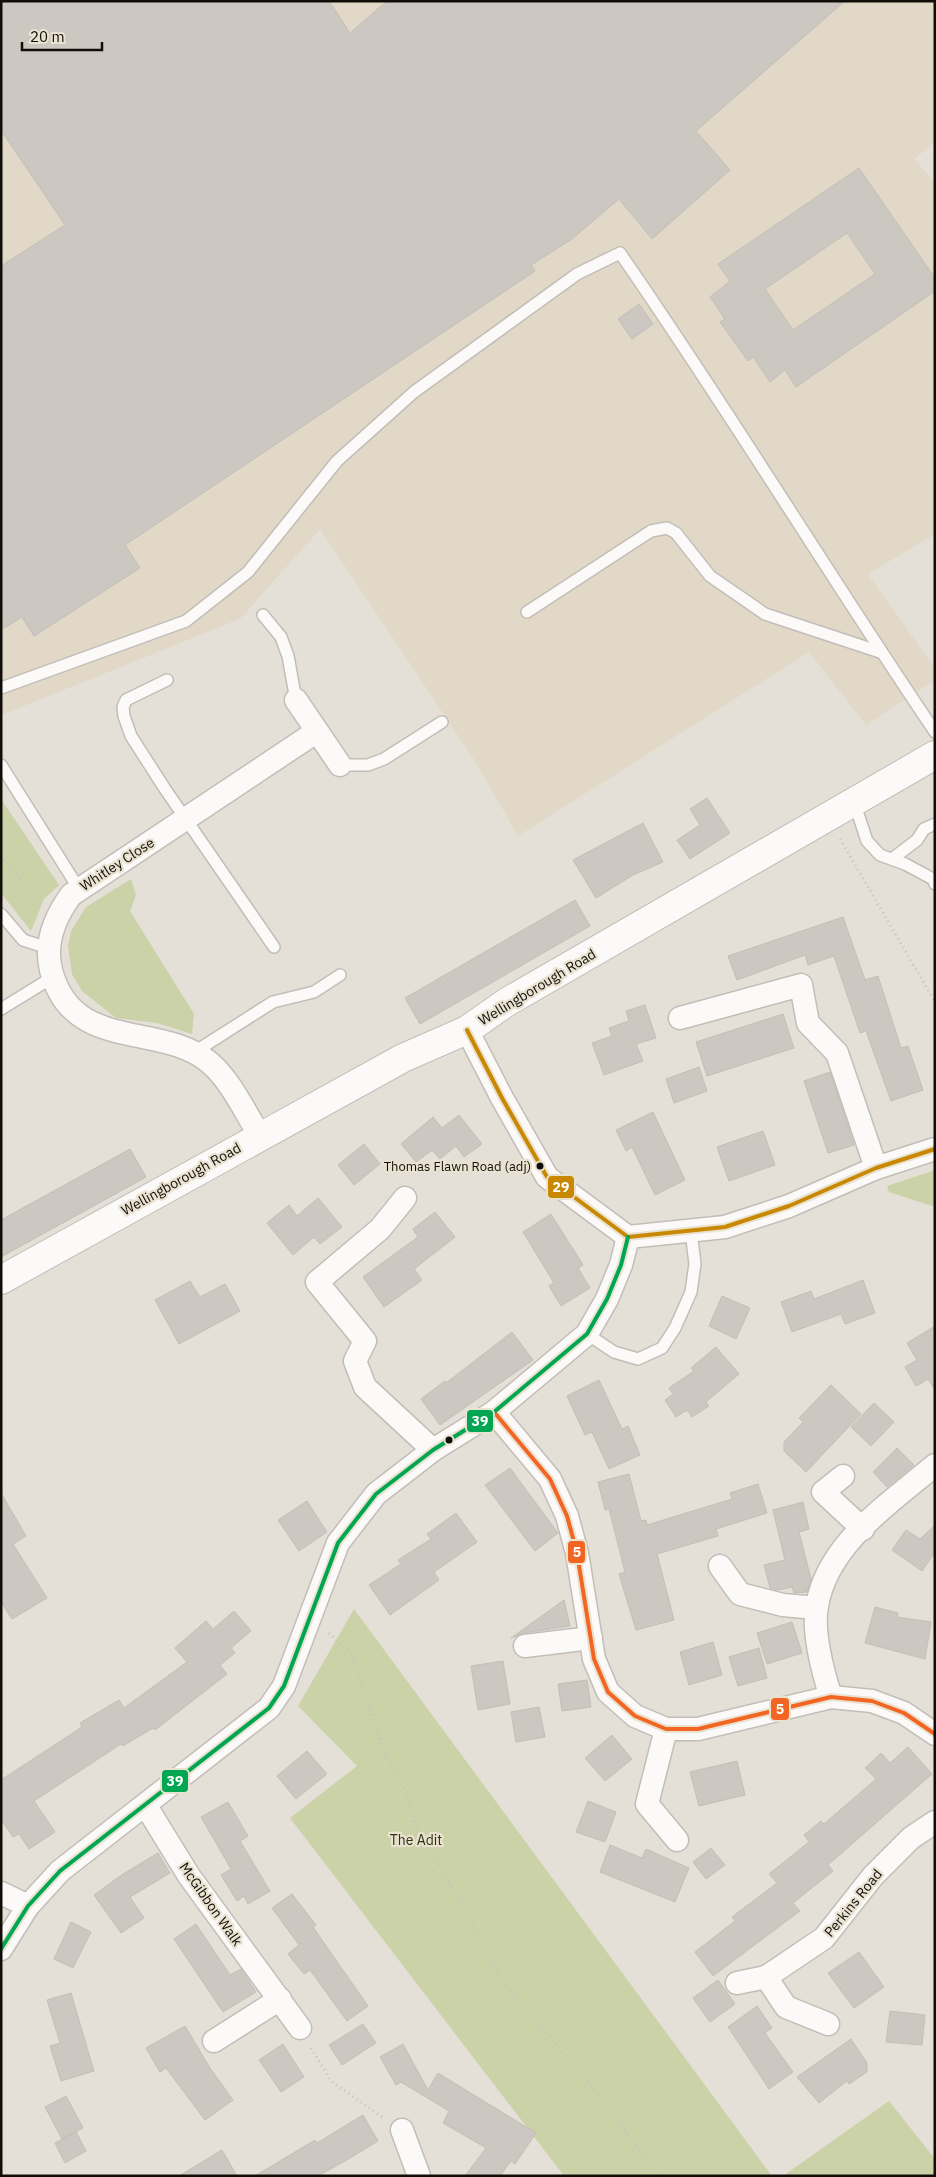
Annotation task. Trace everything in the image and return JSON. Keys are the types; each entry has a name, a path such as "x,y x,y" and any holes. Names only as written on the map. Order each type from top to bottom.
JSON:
{"main road":[{"name":"Wellingborough Road","path":"1,1280 403,1058 467,1030 507,1002 935,754"}],"street":[{"path":"296,700 340,765"},
{"name":"Whitley Close","path":"260,1136 223,1078 210,1063 172,1044 118,1033 82,1017 65,1000 53,977 48,948 54,924 66,902 79,889 316,732"},
{"path":"680,1018 801,985 808,1023 837,1053 876,1168"},
{"path":"467,1030 502,1098 547,1177 628,1237 725,1227 789,1206 876,1168 935,1149"},
{"path":"405,1198 380,1228 317,1282 366,1341 355,1361 365,1387 433,1450"},
{"path":"1,1949 28,1906 60,1871 115,1826 146,1806 269,1708 284,1686 338,1543 376,1494 433,1450 494,1412 587,1334 608,1299 621,1265 628,1237"},
{"path":"494,1412 550,1480 567,1516 578,1553 594,1659 608,1692 635,1716 666,1729 698,1729 831,1697 872,1701 904,1713 935,1734"},
{"path":"831,1697 820,1663 816,1608 826,1575 845,1546 935,1465"},
{"path":"843,1476 823,1492 863,1529"},
{"path":"720,1566 740,1594 783,1606 816,1608"},
{"path":"525,1646 592,1638"},
{"path":"666,1729 647,1804 677,1840"},
{"name":"McGibbon Walk","path":"146,1806 189,1876 300,2028"},
{"name":"Perkins Road","path":"737,1983 766,1978 824,1938 873,1876 911,1838 935,1822"},
{"path":"1,1893 28,1906"},
{"path":"766,1978 786,2007 828,2024"},
{"path":"214,2041 280,1999"},
{"path":"402,2130 419,2176"}],"lane":[{"path":"1,688 186,621 248,572 338,461 414,392 577,274 620,253 661,312 880,652 935,732"},
{"path":"527,612 651,531 667,528 676,533 710,576 765,614 880,652"},
{"path":"263,615 281,637 288,656 296,700"},
{"path":"168,680 126,700 123,707 124,716 131,736 274,947"},
{"path":"340,765 368,765 384,759 442,722"},
{"path":"1,765 79,889"},
{"path":"854,800 867,841 880,855 933,879 935,884"},
{"path":"892,859 916,840 924,829 935,824"},
{"path":"1,914 24,940 48,948"},
{"path":"193,1053 273,1002 314,992 340,976"},
{"path":"1,1009 53,977"},
{"path":"587,1334 614,1352 638,1359 662,1348 675,1328 691,1292 695,1264 691,1232"}],"path":[{"path":"827,817 935,1002"},
{"path":"1,855 54,924"},
{"path":"311,1614 352,1654 386,1756 406,1791 418,1830 468,1916 502,1981 607,2105 658,2176"},
{"path":"300,2028 331,2081 402,2130"}],"shaded area":[{"path":"1,1 935,1 935,142 914,159 935,183 935,534 868,574 935,668 935,680 866,725 809,652 518,836 475,761 320,529 240,619 1,715"}],"green space":[{"path":"1,799 59,885 44,899 31,931 1,893"},
{"path":"131,879 136,895 130,911 194,1014 192,1034 157,1023 116,1018 82,991 72,974 68,946 71,931 86,907"},
{"path":"935,1170 935,1207 889,1192 887,1186"},
{"name":"The Adit","path":"354,1609 772,2176 564,2176 290,1818 357,1766 298,1706"},
{"path":"889,2101 935,2159 935,2176 783,2176"}],"building":[{"path":"1,1 329,1 350,33 387,1 845,1 696,131 730,170 652,239 619,199 572,239 531,265 535,271 125,545 140,568 34,636 22,617 1,630 1,266 65,225 1,130"},
{"path":"859,168 935,278 935,291 796,387 785,370 770,382 753,357 748,361 720,322 725,319 710,297 730,281 718,264","holes":["847,233 875,274 793,330 765,289"]},
{"path":"639,304 653,324 632,339 618,319"},
{"path":"707,798 730,833 690,859 677,840 700,825 690,809"},
{"path":"643,823 663,862 633,875 596,898 573,860"},
{"path":"575,900 590,926 420,1024 405,998"},
{"path":"843,917 865,980 878,976 901,1048 908,1046 923,1090 891,1101 866,1031 860,1033 834,956 808,965 805,955 737,980 728,956"},
{"path":"645,1005 656,1038 636,1044 643,1061 604,1075 592,1043 612,1036 609,1028 629,1021 626,1011"},
{"path":"783,1014 794,1048 707,1076 696,1042"},
{"path":"699,1067 707,1091 674,1103 666,1079"},
{"path":"830,1072 854,1145 828,1153 804,1081"},
{"path":"653,1112 685,1180 655,1195 632,1147 626,1151 616,1130"},
{"path":"459,1115 482,1144 464,1157 456,1146 440,1159 432,1150 416,1162 401,1144 433,1117 442,1128"},
{"path":"763,1131 775,1165 729,1181 717,1147"},
{"path":"364,1144 380,1164 354,1185 338,1165"},
{"path":"130,1149 146,1177 1,1257 1,1220"},
{"path":"318,1198 342,1227 320,1244 314,1237 293,1255 267,1223 289,1205 297,1216"},
{"path":"435,1212 455,1237 414,1269 422,1280 384,1307 363,1277 418,1237 413,1229"},
{"path":"551,1214 583,1265 578,1268 590,1288 561,1306 549,1286 554,1283 523,1232"},
{"path":"863,1280 875,1313 845,1324 841,1314 792,1332 781,1302 811,1291 814,1299"},
{"path":"190,1281 200,1297 225,1284 240,1311 179,1344 155,1300"},
{"path":"722,1296 750,1308 736,1339 709,1326"},
{"path":"935,1326 935,1390 928,1379 916,1386 905,1367 917,1360 907,1343"},
{"path":"512,1332 533,1360 440,1425 421,1399 445,1381 446,1383"},
{"path":"716,1347 739,1374 706,1402 709,1406 692,1417 687,1410 676,1417 665,1400 673,1394 669,1388 694,1371 691,1368"},
{"path":"599,1380 622,1429 628,1426 640,1455 609,1469 592,1432 585,1435 567,1396"},
{"path":"831,1385 861,1414 806,1472 784,1451 784,1442 803,1422 799,1418"},
{"path":"874,1403 894,1422 871,1446 851,1427"},
{"path":"897,1448 914,1465 887,1487 873,1472"},
{"path":"510,1468 558,1533 535,1551 485,1485"},
{"path":"629,1474 641,1521 646,1520 647,1525 732,1499 730,1493 758,1484 767,1513 716,1529 718,1536 657,1554 674,1620 636,1630 619,1574 625,1572 609,1509 605,1510 598,1482"},
{"path":"1,1493 26,1536 13,1544 47,1598 12,1619 1,1602"},
{"path":"307,1501 327,1532 299,1551 278,1520"},
{"path":"803,1502 809,1529 799,1532 811,1579 807,1592 794,1593 792,1587 778,1590 770,1588 764,1565 785,1560 773,1510"},
{"path":"456,1513 477,1542 434,1572 439,1580 390,1615 369,1585 401,1564 398,1560 431,1539 427,1534"},
{"path":"935,1525 935,1552 922,1571 892,1550 906,1530 920,1539"},
{"path":"564,1600 570,1626 523,1633 511,1638"},
{"path":"875,1607 898,1613 897,1617 931,1622 925,1659 865,1643"},
{"path":"234,1611 251,1631 231,1648 235,1653 220,1665 227,1674 155,1730 153,1728 123,1746 121,1744 34,1801 55,1832 29,1849 19,1834 13,1837 1,1819 1,1780 82,1727 80,1723 119,1700 124,1708 187,1662 175,1648 206,1621 213,1629"},
{"path":"792,1622 802,1653 767,1664 757,1633"},
{"path":"713,1642 722,1675 689,1685 680,1652"},
{"path":"759,1648 767,1678 738,1686 729,1657"},
{"path":"503,1661 510,1704 478,1710 471,1666"},
{"path":"587,1680 591,1707 562,1711 558,1684"},
{"path":"539,1707 545,1737 516,1742 511,1712"},
{"path":"612,1735 632,1759 605,1781 585,1758"},
{"path":"908,1747 932,1774 828,1865 833,1871 793,1903 800,1911 713,1976 695,1952 735,1921 732,1917 777,1883 769,1874 809,1842 804,1835 821,1821 824,1824 876,1779 865,1768 881,1753 890,1763"},
{"path":"307,1751 327,1774 296,1799 277,1776"},
{"path":"737,1761 745,1795 699,1806 690,1772"},
{"path":"588,1801 616,1812 605,1842 576,1832"},
{"path":"228,1802 248,1836 240,1841 270,1891 248,1904 244,1896 237,1901 221,1875 231,1869 201,1817"},
{"path":"610,1845 642,1858 646,1849 689,1868 675,1902 600,1872"},
{"path":"711,1848 725,1865 706,1879 693,1862"},
{"path":"158,1853 170,1873 130,1897 144,1918 121,1933 94,1895 123,1874"},
{"path":"292,1894 316,1925 313,1927 368,2006 347,2021 310,1970 304,1974 288,1954 299,1945 272,1908"},
{"path":"71,1922 91,1932 73,1968 54,1959"},
{"path":"196,1924 230,1975 241,1969 256,1992 223,2012 174,1939"},
{"path":"859,1952 884,1987 854,2008 828,1973"},
{"path":"718,1980 735,2004 710,2022 693,1998"},
{"path":"71,1993 94,2071 61,2081 50,2046 60,2043 47,2000"},
{"path":"757,2006 772,2028 765,2033 793,2072 769,2089 728,2027"},
{"path":"890,2011 925,2015 922,2045 886,2042"},
{"path":"363,2024 376,2043 342,2065 329,2045"},
{"path":"185,2026 210,2068 233,2100 205,2120 166,2068 160,2072 146,2048"},
{"path":"851,2039 867,2063 867,2072 849,2084 847,2081 819,2103 797,2077"},
{"path":"283,2044 304,2077 281,2092 259,2060"},
{"path":"403,2044 428,2090 438,2073 536,2133 515,2164 511,2161 500,2176 465,2176 486,2148 443,2123 449,2111 401,2082 396,2085 380,2057"},
{"path":"66,2096 83,2128 62,2139 45,2107"},
{"path":"363,2115 378,2141 345,2161 318,2176 255,2176 315,2140 317,2143"},
{"path":"76,2132 86,2151 65,2163 55,2143"},
{"path":"222,2150 237,2176 179,2176"}],"transit line":[{"name":"29","path":"467,1030 502,1098 547,1177 628,1237 725,1227 789,1206 876,1168 935,1149"},
{"name":"39","path":"1,1949 28,1906 60,1871 269,1708 284,1686 338,1543 376,1494 433,1450 494,1412 587,1334 607,1299 621,1265 628,1237"},
{"name":"5","path":"494,1412 550,1479 567,1516 577,1553 594,1659 608,1692 635,1716 666,1729 698,1729 831,1697 872,1701 904,1713 935,1734"}],"place":[{"name":"Thomas Flawn Road (adj)","path":"540,1166"}]}
